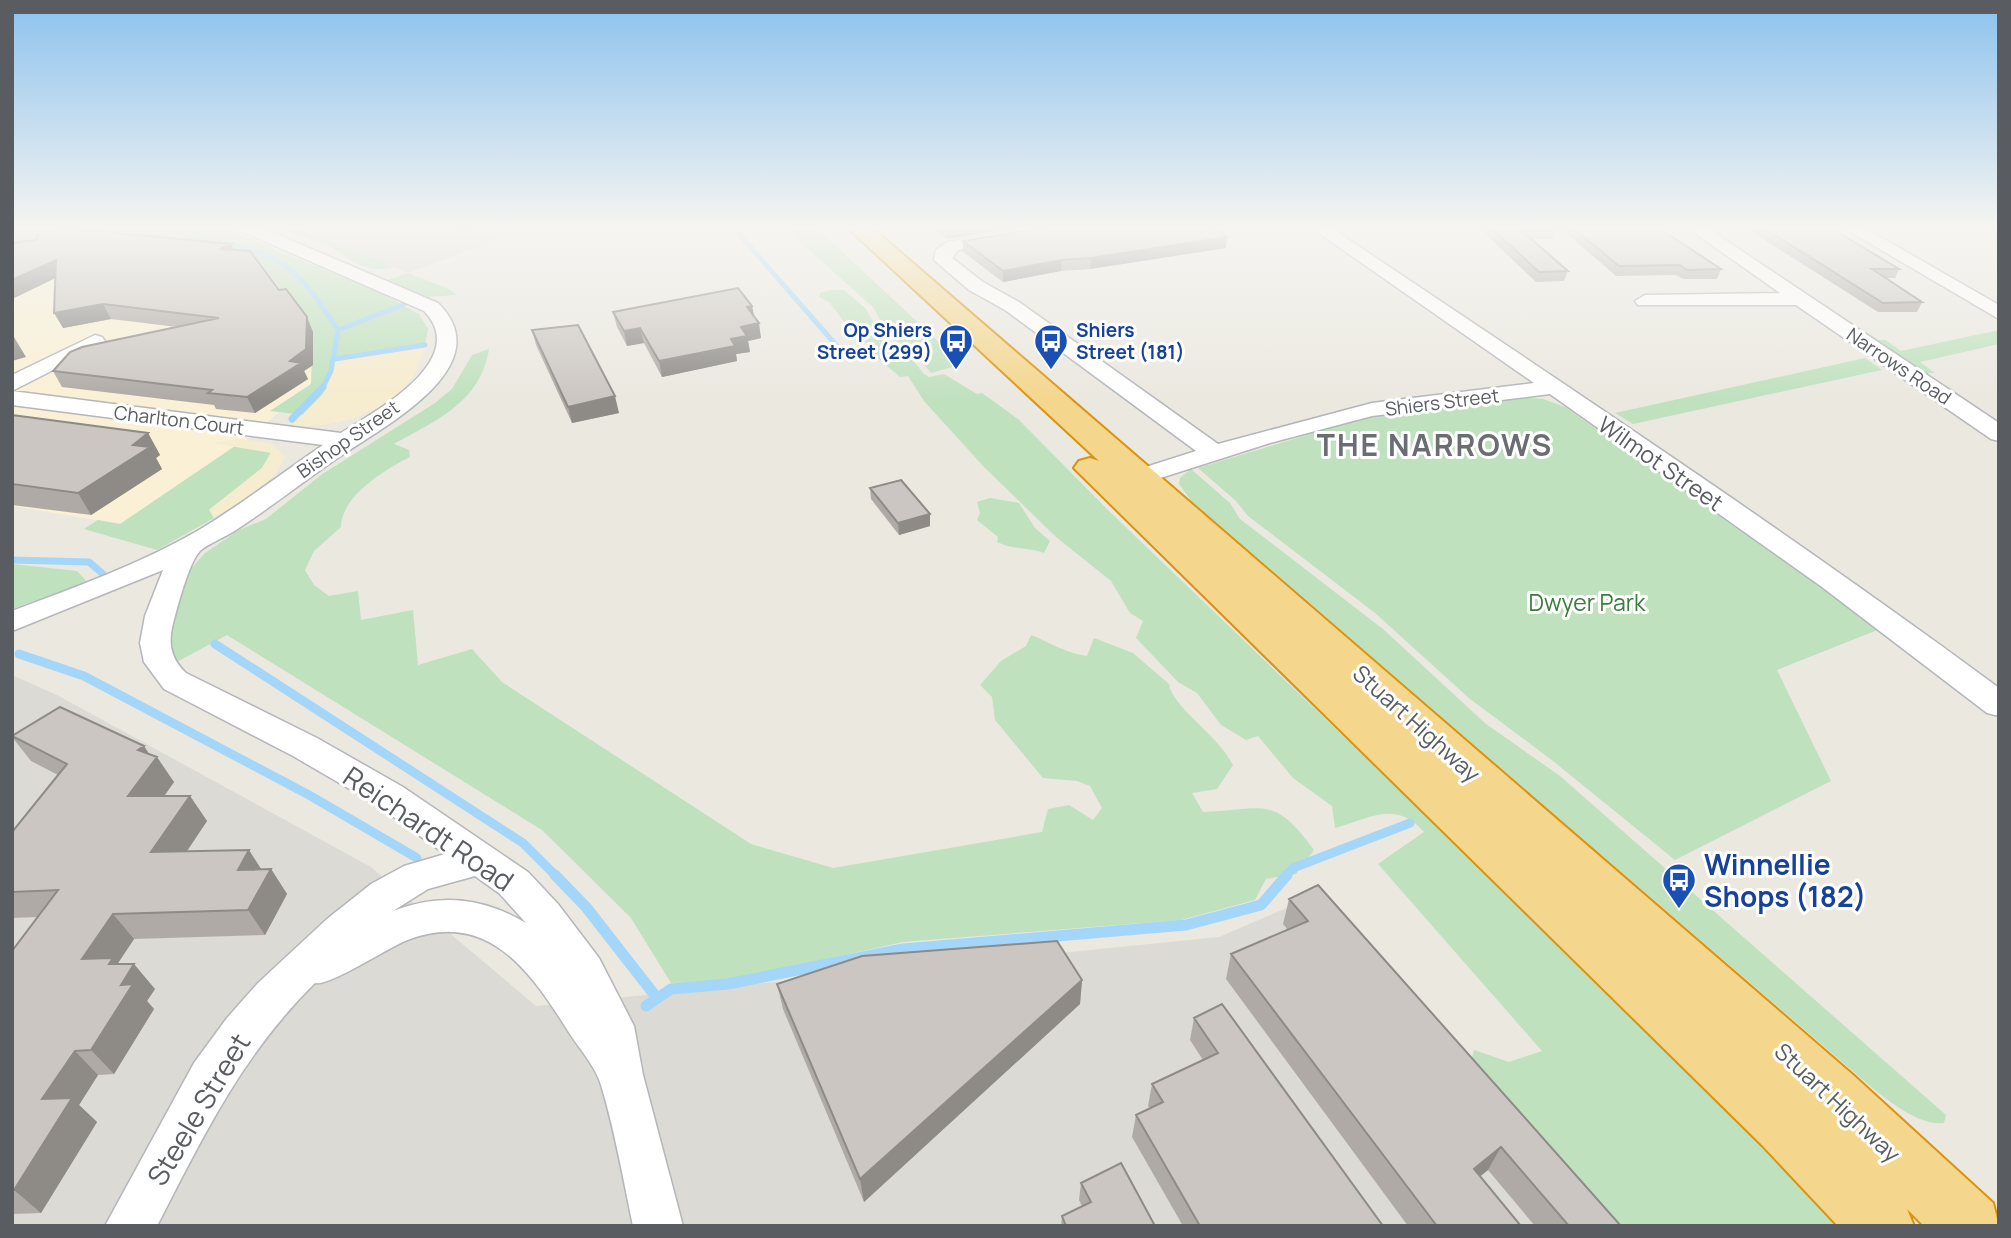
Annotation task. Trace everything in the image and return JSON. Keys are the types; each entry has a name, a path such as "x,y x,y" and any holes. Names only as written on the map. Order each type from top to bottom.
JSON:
{"highway":[{"name":"Stuart Highway","path":"908,285 1125,482 1832,1095 1970,1226"},
{"name":"Stuart Highway","path":"1125,482 1783,1124 1882,1226"}],"street":[{"name":"Bishop Street","path":"12,622 124,578 187,548 270,495 402,402 426,382 443,356 447,331 436,311 410,295 385,285"},
{"path":"974,285 1021,313 1213,452"},
{"name":"Wilmot Street","path":"1403,285 1877,613 1999,705"},
{"name":"Narrows Road","path":"1780,285 1999,434"},
{"path":"1950,285 1999,313"},
{"path":"1645,301 1801,299"},
{"path":"12,384 95,341"},
{"name":"Shiers Street","path":"1125,482 1213,452 1336,418 1409,403 1551,387"},
{"name":"Charlton Court","path":"12,398 345,441"},
{"path":"276,432 318,429 357,421 402,402"},
{"path":"270,495 290,472 296,457 293,447 276,432"},
{"name":"Reichardt Road","path":"187,548 158,629 156,654 163,670 175,681 305,747 390,796 514,883 544,916 584,971 613,1026 621,1075 658,1226"},
{"name":"Steele Street","path":"130,1226 210,1078 242,1032 273,996 341,931 385,895 417,877 483,859"},
{"name":"Steele Street","path":"273,996 372,936 420,919 455,913 480,916 508,928 552,972 621,1075"}],"shaded area":[{"path":"12,285 131,285 313,332 311,384 239,447 120,524 12,506"},
{"path":"12,675 57,695 371,867 536,1006 1219,937 1319,894 1601,1226 12,1226"}],"green space":[{"path":"277,285 361,285 388,293 386,296 419,314 428,329 425,345 335,359 323,394 303,415 270,411 311,384 313,332"},
{"path":"399,285 438,285 456,295 429,297"},
{"path":"848,285 878,285 942,345 956,366 931,373 913,352 888,334 873,307"},
{"path":"844,290 865,308 882,336 907,353 924,374 929,377 944,374 977,394 982,393 1018,419 1110,512 1767,1143 1842,1226 1601,1226 1469,1070 1474,1050 1509,1062 1542,1051 1378,864 1424,832 1414,822 1393,814 1372,816 1335,828 1332,806 1293,778 1258,736 1246,740 1221,725 1197,693 1178,682 1136,638 1143,621 1130,613 1111,581 1056,537 983,466 924,401 908,376 900,377 871,352 869,344 855,336 829,302 819,297 820,293"},
{"path":"1999,330 1999,344 1920,362 1935,373 1926,373 1875,340 1885,340 1901,351"},
{"path":"489,349 477,383 454,408 394,444 409,450 410,457 378,476 357,494 348,505 341,527 314,551 305,570 314,585 329,596 358,591 361,620 413,610 418,665 472,649 502,682 751,844 833,868 1042,832 1048,809 1069,805 1093,820 1102,808 1090,786 1077,781 1043,778 995,720 992,697 980,685 1001,661 1026,646 1031,635 1087,656 1094,638 1133,653 1169,684 1178,702 1218,743 1233,765 1217,789 1192,793 1203,812 1266,809 1288,820 1314,850 1296,874 1266,879 1255,900 1181,920 903,942 728,981 671,983 631,918 542,830 227,635 173,664 169,639 189,571 205,553 239,530 266,519 321,475 435,403 452,389 472,355"},
{"path":"1865,358 1882,370 1633,424 1615,413"},
{"name":"Dwyer Park","path":"1528,398 1543,399 1565,407 1880,629 1777,670 1831,781 1675,860 1553,761 1470,699 1375,613 1248,516 1236,501 1198,468 1343,424 1383,415"},
{"path":"235,446 271,452 262,468 210,509 214,518 157,550 84,529 98,520 120,524"},
{"path":"1191,469 1230,503 1240,519 1383,629 1486,724 1560,776 1946,1115 1944,1123 1917,1118 1877,1092 1599,853 1483,765 1195,506 1179,484 1180,478"},
{"path":"990,498 1019,503 1035,528 1050,541 1044,553 997,542 998,537 977,520 980,513 977,502"},
{"path":"12,564 77,571 87,582 12,609"}],"sand":[{"path":"425,345 417,368 406,386 378,408 325,425 291,426 323,394 335,359"},
{"path":"240,439 271,444 285,456 280,467 265,484 214,518 209,510 262,468 271,453 212,443"}],"building":[{"path":"55,285 275,285 279,290 286,289 307,317 306,349 290,361 301,363 247,397 208,393 212,390 53,371 70,352 82,347 219,318 103,304 54,313"},
{"path":"1854,285 1896,285 1922,302 1883,303"},
{"path":"738,288 752,306 747,307 759,323 741,327 747,336 731,339 735,346 659,361 640,328 624,331 613,312"},
{"path":"578,325 615,396 568,407 532,330"},
{"path":"12,415 148,433 133,445 150,447 78,493 12,484"},
{"path":"901,480 930,514 898,523 870,488"},
{"path":"60,707 144,746 138,750 157,757 128,796 190,796 151,852 249,850 238,870 271,869 248,910 113,914 82,959 113,958 109,964 134,964 121,985 133,984 91,1050 75,1051 42,1099 72,1098 12,1190 12,951 58,890 12,892 12,832 67,764 12,736"},
{"path":"1318,885 1621,1226 1569,1226 1501,1147 1474,1169 1521,1226 1437,1226 1231,954 1308,921 1289,899"},
{"path":"1057,941 1082,980 860,1179 777,984 862,956"},
{"path":"1222,1004 1383,1226 1200,1226 1136,1115 1163,1102 1152,1084 1218,1053 1194,1018"},
{"path":"1121,1163 1155,1226 1066,1226 1062,1216 1091,1202 1081,1183"}],"waterway":[{"path":"305,285 338,330"},
{"path":"783,285 836,345"},
{"path":"338,330 403,305"},
{"path":"323,387 331,371 338,330"},
{"path":"335,359 425,345"},
{"path":"292,419 323,387"},
{"path":"12,560 89,562 103,574"},
{"path":"215,644 523,843 555,875"},
{"path":"19,654 84,676 309,795 417,858"},
{"path":"1285,877 1293,868 1410,823"},
{"path":"555,875 586,907 657,998"},
{"path":"646,1006 671,989 728,984 903,949 1186,925 1261,905 1287,875"}],"place":[{"name":"Op Shiers Street (299)","path":"956,371"},
{"name":"Shiers Street (181)","path":"1051,371"},
{"name":"Winnellie Shops (182)","path":"1679,910"}],"district":[{"name":"THE NARROWS","path":"1435,444"}]}
